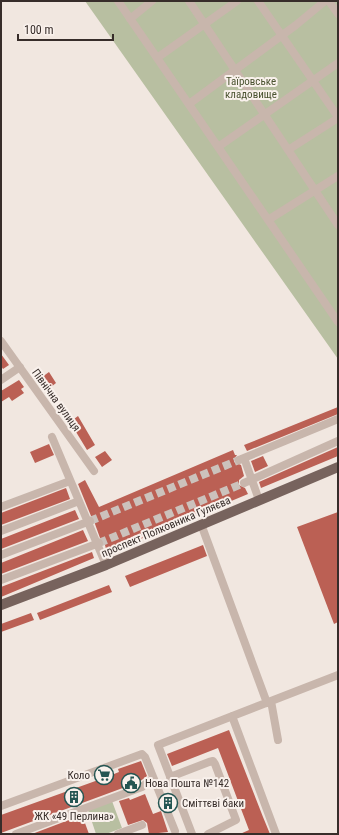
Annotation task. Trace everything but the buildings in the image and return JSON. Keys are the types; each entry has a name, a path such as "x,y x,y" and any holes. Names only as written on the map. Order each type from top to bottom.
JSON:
{"main road":[{"name":"проспект Полковника Гуляєва","path":"1,605 106,565 338,466"}],"street":[{"path":"118,1 338,322"},
{"path":"130,19 152,1"},
{"path":"189,1 338,225"},
{"path":"157,58 236,1"},
{"path":"258,1 338,117 288,150"},
{"path":"189,104 282,36 325,1"},
{"path":"329,1 338,14"},
{"path":"218,147 338,63"},
{"path":"268,220 338,176"},
{"name":"Північна вулиця","path":"1,341 94,471"},
{"path":"1,380 20,367"},
{"path":"259,500 252,479 242,459 338,419"},
{"path":"52,437 106,565"},
{"path":"244,483 338,441"},
{"path":"1,507 70,481"},
{"path":"1,531 79,501"},
{"path":"1,555 89,522"},
{"path":"201,524 269,702 278,740"},
{"path":"1,580 98,543"},
{"path":"192,834 158,745 338,675"},
{"path":"232,716 276,834"},
{"path":"1,806 140,754 145,757 175,832"},
{"path":"170,777 212,761 215,764 236,820 208,834"},
{"path":"16,834 142,788 149,781 154,779"},
{"path":"118,834 142,825"}],"green space":[{"name":"Таїровське кладовище","path":"85,1 338,1 338,359"},
{"path":"112,801 122,828 106,834 96,834 88,810"}],"tunnel":[{"path":"90,521 239,460"},
{"path":"99,543 244,483"}],"place":[{"name":"Коло","path":"104,775"},
{"name":"Нова Пошта №142","path":"131,783"},
{"name":"ЖК «49 Перлина»","path":"74,797"},
{"name":"Сміттєві баки","path":"168,803"}]}
